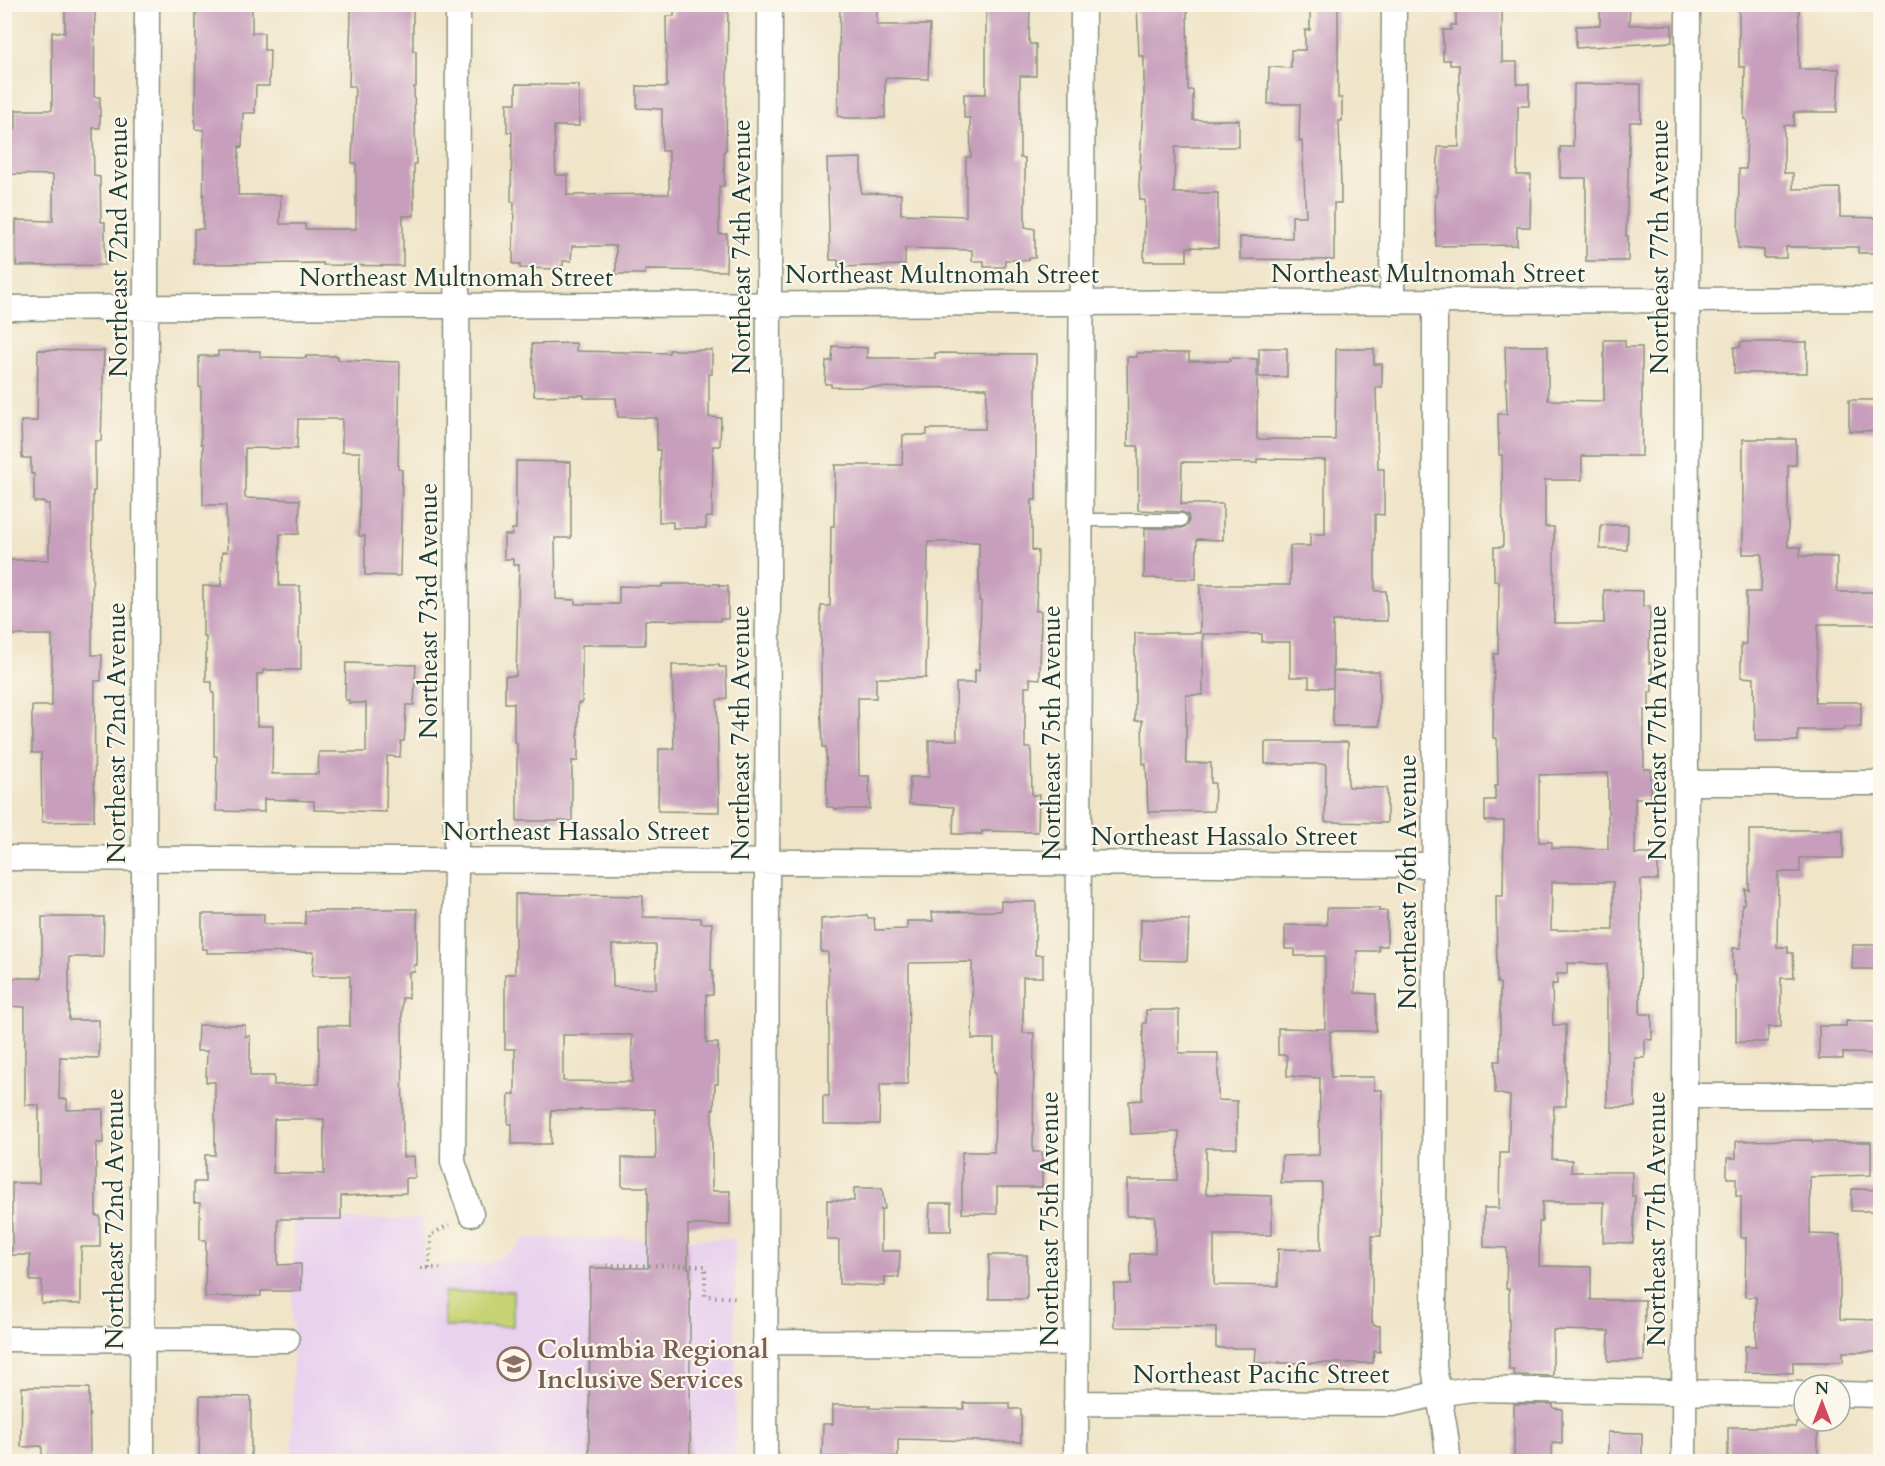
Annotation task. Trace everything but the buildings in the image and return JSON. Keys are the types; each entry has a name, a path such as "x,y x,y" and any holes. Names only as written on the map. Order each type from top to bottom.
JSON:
{"street":[{"name":"Northeast 72nd Avenue","path":"142,1461 147,4"},
{"name":"Northeast 73rd Avenue","path":"458,4 453,1162 471,1214"},
{"name":"Northeast 74th Avenue","path":"765,1461 770,4"},
{"name":"Northeast 75th Avenue","path":"1076,1461 1083,4"},
{"path":"1392,302 1394,4"},
{"name":"Northeast 77th Avenue","path":"1684,1461 1688,4"},
{"name":"Northeast Multnomah Street","path":"4,308 1881,298"},
{"name":"Northeast 76th Avenue","path":"1436,301 1434,1365 1436,1394 1448,1446 1448,1461"},
{"path":"1686,783 1881,783"},
{"name":"Northeast Hassalo Street","path":"4,858 1436,865"},
{"path":"1685,1095 1881,1096"},
{"path":"4,1339 287,1340"},
{"path":"765,1342 1076,1343"},
{"name":"Northeast Pacific Street","path":"1076,1403 1392,1404 1472,1389 1792,1394"},
{"path":"1852,1394 1881,1395"}],"lane":[{"path":"1081,520 1181,520"}],"path":[{"path":"429,1268 429,1235 471,1214"},
{"path":"607,1265 705,1266 705,1296 739,1298"},
{"path":"421,1268 440,1268"}],"shaded area":[{"name":"Columbia Regional Inclusive Services","path":"293,1219 422,1219 424,1266 488,1263 514,1250 525,1238 735,1239 735,1461 292,1462"}],"green space":[{"path":"513,1291 513,1326 444,1327 444,1292"}],"place":[{"name":"Columbia Regional Inclusive Services","path":"514,1364"}]}
